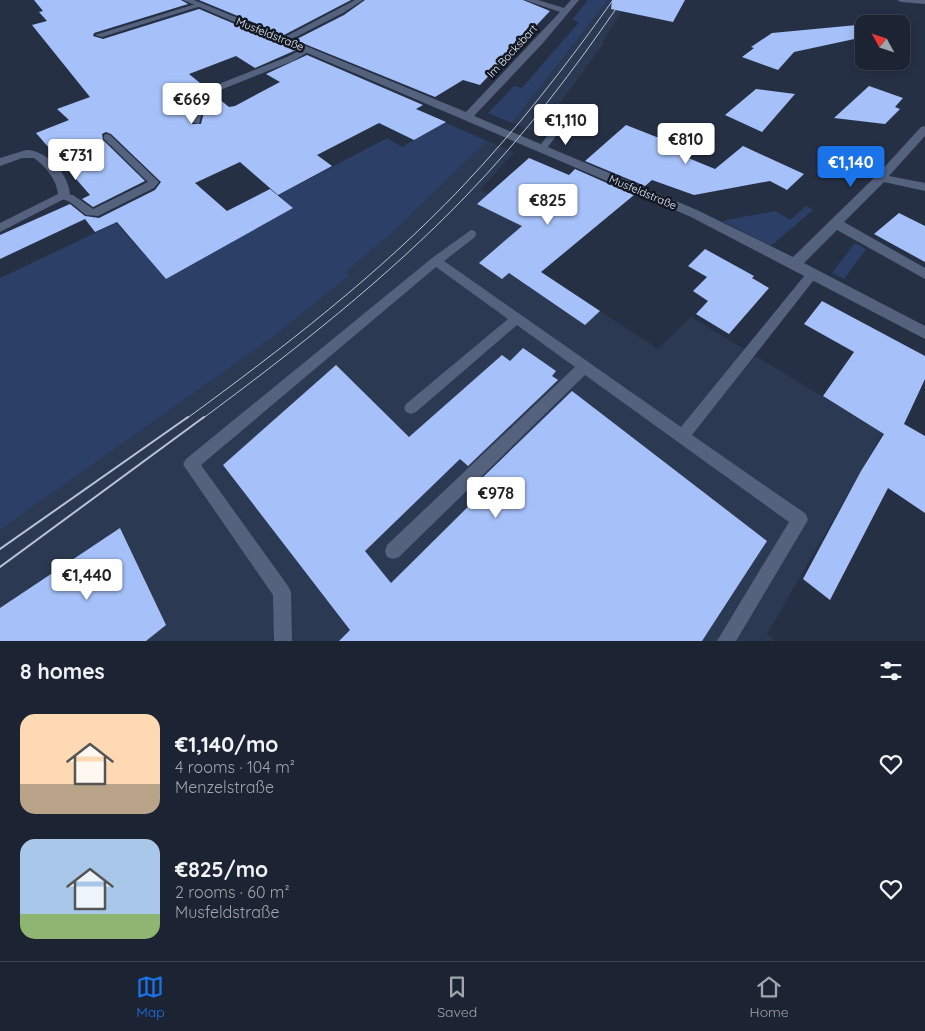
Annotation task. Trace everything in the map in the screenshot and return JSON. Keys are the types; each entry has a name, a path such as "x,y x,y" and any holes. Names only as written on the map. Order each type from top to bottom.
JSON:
{"street":[{"name":"Musfeldstraße","path":"186,0 309,49 466,118 693,213 795,264 925,333"},
{"path":"529,0 566,11"},
{"name":"Im Bocksbart","path":"466,118 575,0"},
{"path":"901,0 925,2"},
{"path":"795,264 881,178 925,129"},
{"path":"0,162 28,153 43,157 65,188 64,196 54,203 0,228"},
{"path":"881,178 925,188"},
{"path":"835,223 925,274"}],"lane":[{"path":"285,39 341,12 360,0"},
{"path":"99,35 199,5"},
{"path":"196,122 199,108 189,99 290,59 309,49"},
{"path":"541,150 571,111"},
{"path":"64,196 74,198 86,211 94,213 150,186 154,182 107,137"},
{"path":"283,641 282,592 191,464 436,261 472,234"},
{"path":"436,261 800,520 726,641"},
{"path":"682,435 812,273"},
{"path":"411,408 517,318"},
{"path":"393,551 585,366"}],"shaded area":[{"path":"588,0 608,0 512,123 488,113 514,86 522,88 579,22 572,20"},
{"path":"608,0 629,0 602,42 604,43 537,133 512,123"},
{"path":"444,122 487,141 395,230 346,272 350,275 270,339 0,530 0,278 116,223 166,279 292,208 279,195 387,138 402,147"},
{"path":"487,141 514,152 480,190 533,215 501,246 658,349 691,317 883,433 767,634 775,641 0,641 0,530 270,339 350,275 346,272 395,230"},
{"path":"806,206 813,210 773,244 769,245 722,221 775,211 790,220"},
{"path":"855,243 866,249 844,279 832,273"}],"building":[{"path":"34,0 181,0 188,4 94,33 93,36 103,39 199,9 296,50 255,68 236,56 189,74 205,87 184,96 185,102 193,110 191,124 201,124 205,108 198,101 214,95 229,107 235,106 280,82 266,74 307,55 423,105 416,109 446,122 414,140 379,123 317,155 332,166 278,195 240,162 195,183 227,211 270,189 293,208 166,279 117,222 95,232 85,219 0,259 0,235 70,204 85,216 99,218 155,190 161,182 111,134 106,132 102,134 103,140 145,181 93,207 82,199 90,195 36,133 69,120 57,109 90,97 32,25 47,21 39,12 43,11"},
{"path":"199,0 351,0 284,35"},
{"path":"365,0 523,0 550,11 480,85 463,80 435,97 295,40 344,15"},
{"path":"612,0 685,0 673,22 611,9"},
{"path":"855,25 855,39 794,52 778,70 742,57 754,48 751,47 772,33"},
{"path":"869,86 903,98 895,107 900,109 885,124 834,118"},
{"path":"756,89 795,94 762,132 725,115"},
{"path":"626,125 682,147 676,153 715,169 743,146 804,174 787,190 770,181 694,195 652,180 645,186 585,161"},
{"path":"529,158 569,175 575,169 634,195 541,272 600,311 585,325 509,273 502,279 479,263 522,226 477,204"},
{"path":"899,213 925,226 925,262 874,234"},
{"path":"705,249 754,276 752,278 769,288 729,334 696,314 708,301 693,291 707,277 688,266"},
{"path":"822,301 925,356 925,379 904,424 925,436 925,513 888,488 830,600 803,579 861,471 884,434 823,396 854,352 804,324"},
{"path":"523,348 556,371 552,376 558,380 468,466 460,459 365,551 391,583 490,485 482,478 572,391 767,541 702,641 339,641 350,630 223,465 336,365 409,437 502,355 510,361"},
{"path":"120,528 166,625 146,641 0,641 0,608"}],"tram line":[{"path":"186,419 329,310 397,251 429,220 482,166 521,120 559,73 613,0"},
{"path":"202,419 339,313 436,227 528,126 567,77 622,0"},
{"path":"0,549 188,417"},
{"path":"0,567 204,417"}]}
